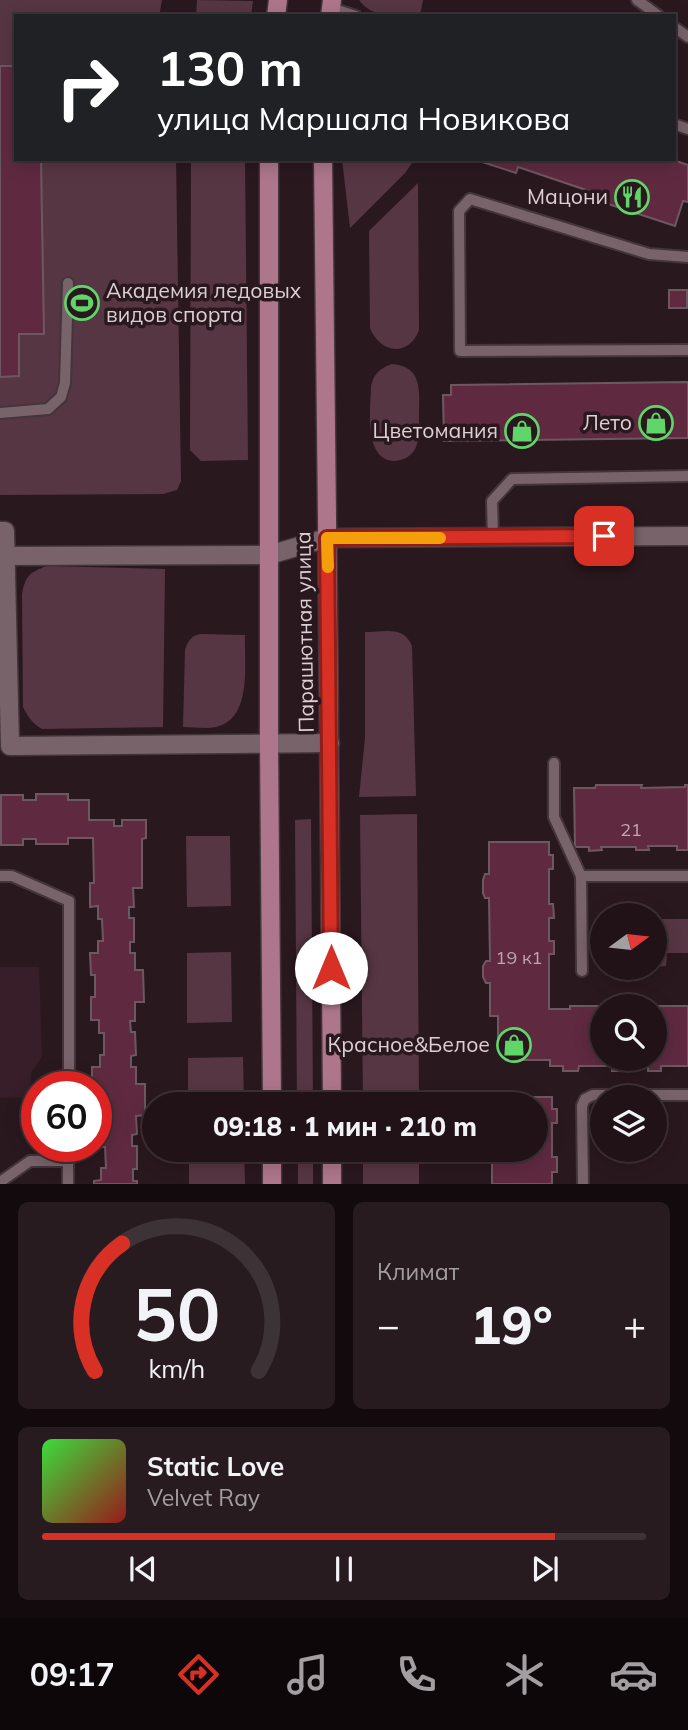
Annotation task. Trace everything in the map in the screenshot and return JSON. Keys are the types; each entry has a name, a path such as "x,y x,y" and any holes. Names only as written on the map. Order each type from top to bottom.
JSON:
{"main road":[{"name":"Парашютная улица","path":"269,161 272,1092"},
{"name":"Парашютная улица","path":"323,161 332,1092"},
{"path":"272,1162 272,1184"},
{"path":"332,1162 332,1184"}],"street":[{"path":"2,531 5,746 330,743"},
{"path":"3,556 269,555 327,538 688,536"}],"lane":[{"path":"637,0 656,14"},
{"path":"331,8 350,14"},
{"path":"688,257 649,254 470,199 459,211 460,351 688,350"},
{"path":"0,413 48,409 61,397 65,383 68,283"},
{"path":"493,537 492,501 512,480 688,477"},
{"path":"554,763 554,817 581,876 582,971"},
{"path":"0,876 12,876 69,901 69,1071"},
{"path":"581,876 688,876"},
{"path":"583,1184 582,1106 585,1099 593,1095 688,1095"},
{"path":"0,1182 29,1162"},
{"path":"68,1162 68,1184"}],"shaded area":[{"name":"Академия ледовых видов спорта","path":"0,0 162,0 159,14 14,14 14,161 176,161 181,481 177,490 163,494 0,495"},
{"path":"197,0 253,1 251,14 196,14"},
{"path":"359,0 423,0 420,14 383,14 371,11"},
{"path":"191,161 245,161 248,460 201,461 190,450"},
{"path":"342,161 414,161 405,173 350,228"},
{"path":"418,183 419,330 409,345 394,349 380,343 370,328 369,231"},
{"path":"392,364 410,370 418,383 419,391 417,445 409,456 393,461 383,458 377,451 370,418 372,382 378,372"},
{"path":"47,566 165,569 163,727 42,729 29,717 23,707 22,594 29,576"},
{"path":"365,632 399,632 412,646 416,796 359,797 365,738"},
{"path":"200,634 245,635 245,674 241,701 228,722 212,728 183,727 185,650 190,639"},
{"path":"417,814 419,1092 363,1092 360,815"},
{"path":"311,819 313,1092 297,1092 295,820"},
{"path":"186,836 230,836 231,906 187,907"},
{"path":"667,919 688,919 688,953 667,953"},
{"path":"231,952 232,1022 187,1023 187,953"},
{"path":"0,967 39,967 42,1056 32,1071 21,1071 21,1097 0,1098"},
{"path":"243,1057 244,1092 188,1092 188,1058"},
{"path":"189,1162 244,1162 245,1184 189,1184"},
{"path":"298,1162 313,1162 313,1184 298,1184"},
{"path":"363,1162 419,1162 419,1184 363,1184"}],"building":[{"path":"0,66 14,66 14,161 41,161 44,334 19,334 19,376 0,377"},
{"path":"479,161 676,161 688,165 688,202 683,201 675,226 587,197 589,191 518,167 516,173"},
{"path":"669,290 687,290 687,308 669,308"},
{"path":"688,382 688,438 444,441 443,395 451,395 451,385"},
{"path":"596,785 642,785 641,788 688,785 688,850 677,850 677,846 648,846 649,850 636,850 636,847 601,847 602,850 589,851 589,847 575,847 574,788 595,788"},
{"path":"36,794 68,794 68,800 89,800 89,820 114,820 114,826 122,826 122,820 146,820 146,838 142,839 142,888 133,888 134,907 129,907 129,918 134,918 134,942 130,942 130,953 135,953 135,970 143,970 144,1002 135,1002 135,1021 130,1021 131,1032 135,1032 136,1055 131,1056 131,1067 136,1067 136,1084 145,1084 145,1092 142,1092 142,1115 136,1116 137,1134 132,1135 132,1146 137,1146 137,1169 133,1169 133,1181 137,1181 137,1184 94,1184 94,1181 101,1180 101,1168 106,1168 106,1162 112,1162 112,1071 92,1071 92,1067 100,1067 100,1055 104,1055 104,1033 99,1033 99,1020 91,1020 95,975 91,975 90,953 98,953 98,941 103,941 102,919 98,919 98,906 90,907 90,883 94,883 93,838 68,838 68,844 36,844 36,839 23,839 23,845 1,845 1,795 23,795 23,800 36,800"},
{"path":"489,842 549,842 553,869 549,869 549,904 553,904 554,918 549,918 549,941 554,941 554,954 549,954 549,1009 590,1006 590,1066 579,1066 578,1071 563,1071 563,1066 550,1066 550,1060 513,1060 498,1046 498,1016 490,1016 490,983 486,983 483,977 483,966 486,961 490,961 489,898 485,898 483,893 483,880 485,874 489,874"},
{"path":"667,1006 688,1006 688,1066 667,1066"},
{"path":"548,1097 552,1097 552,1109 557,1109 557,1123 552,1123 552,1157 557,1157 557,1172 552,1172 552,1184 492,1184 492,1162 548,1162"}],"slow traffic":[{"path":"328,567 327,538 440,538"}],"place":[{"name":"Мацони","path":"632,197"},
{"name":"Академия ледовых видов спорта","path":"82,303"},
{"name":"Лето","path":"656,423"},
{"name":"Цветомания","path":"522,431"},
{"name":"Красное&Белое","path":"514,1045"}],"route":[{"path":"331,968 327,538 604,536"}]}
